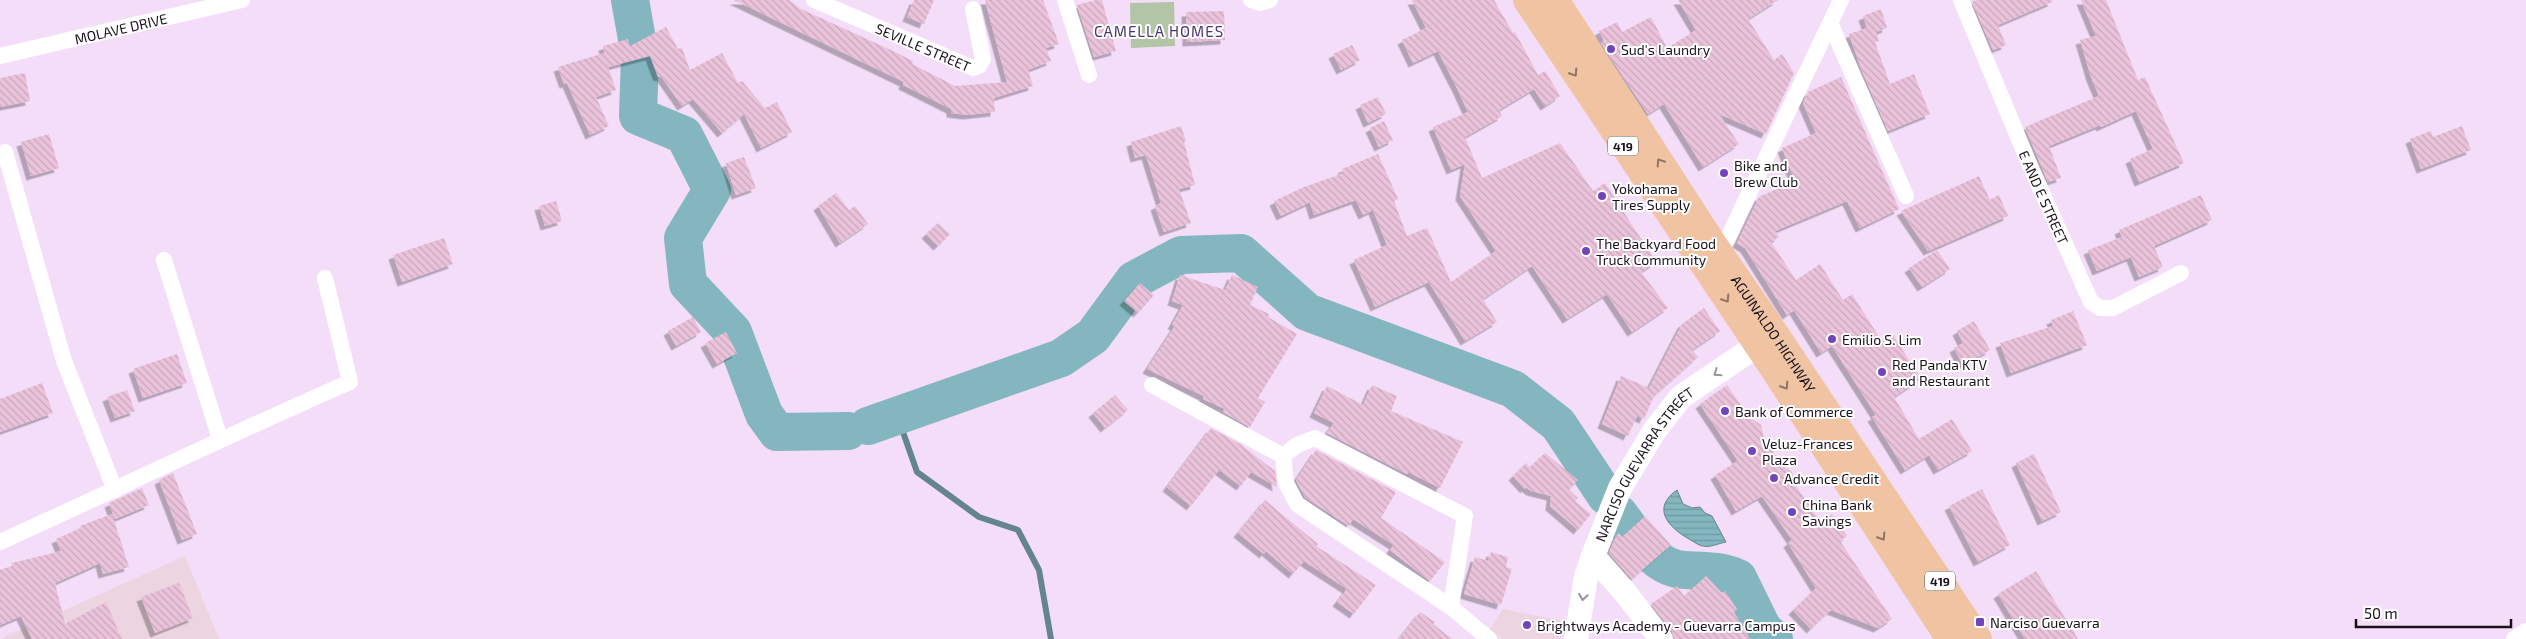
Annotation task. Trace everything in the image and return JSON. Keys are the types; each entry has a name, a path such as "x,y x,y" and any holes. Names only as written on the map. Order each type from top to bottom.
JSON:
{"highway":[{"name":"AGUINALDO HIGHWAY","path":"1526,0 1707,253 1766,340 1978,639"},
{"name":"AGUINALDO HIGHWAY","path":"1555,0 1707,253"},
{"name":"AGUINALDO HIGHWAY","path":"1766,340 1950,639"}],"street":[{"name":"MOLAVE DRIVE","path":"0,56 242,0"},
{"name":"SEVILLE STREET","path":"814,0 973,68 979,66 983,59 973,9"},
{"path":"1065,0 1089,75"},
{"path":"1251,0 1260,4 1270,0"},
{"path":"1707,253 1726,240 1841,0"},
{"name":"E AND E STREET","path":"1961,0 2028,161 2092,302 2100,308 2113,308 2181,273"},
{"path":"1830,25 1906,196"},
{"path":"5,152 64,361 114,490"},
{"path":"164,260 220,438"},
{"path":"0,542 114,490 220,438 350,382 325,278"},
{"name":"NARCISO GUEVARRA STREET","path":"1576,639 1586,577 1620,488 1665,416 1682,397 1766,340"},
{"path":"1152,385 1284,456"},
{"path":"1284,456 1297,446 1315,438 1465,516 1451,607"},
{"path":"1284,456 1286,483 1297,504 1451,607 1490,639"},
{"path":"1593,556 1624,591 1661,639"},
{"path":"2514,639 2526,631"}],"shaded area":[{"path":"1174,2 1175,46 1131,48 1130,3"},
{"path":"1677,490 1683,504 1692,508 1700,507 1705,513 1712,516 1726,542 1701,546 1681,534 1669,523 1665,517 1665,504 1669,497"},
{"path":"185,556 219,639 0,639"},
{"name":"Brightways Academy - Guevarra Campus","path":"1503,609 1562,621 1560,639 1502,639 1490,629"}],"building":[{"path":"734,0 789,0 801,9 913,61 912,64 955,86 1007,82 985,0 1043,0 1059,44 1046,48 1051,61 1028,70 1033,86 994,98 995,112 967,115 951,113 951,109 903,85 904,82"},
{"path":"914,0 934,0 924,24 907,17"},
{"path":"1102,0 1116,51 1094,57 1077,5"},
{"path":"1412,0 1494,0 1513,33 1515,32 1538,75 1545,71 1560,96 1545,106 1534,89 1499,110 1502,116 1465,137 1482,178 1560,143 1593,191 1605,183 1656,262 1641,272 1668,308 1632,332 1607,294 1567,319 1532,266 1483,299 1497,322 1465,341 1429,282 1375,307 1354,260 1387,245 1373,210 1363,215 1356,200 1314,215 1310,202 1281,216 1274,201 1304,187 1344,173 1342,169 1378,154 1398,199 1394,201 1407,236 1427,228 1451,282 1496,251 1460,196 1465,164 1451,170 1433,127 1468,112 1438,51 1413,63 1402,40 1426,28"},
{"path":"1678,0 1778,0 1748,19 1774,60 1782,54 1794,73 1766,134 1719,114 1739,144 1703,167 1664,104 1648,114 1601,43 1604,41 1599,31 1617,22 1622,32 1651,17 1667,48 1696,30"},
{"path":"1976,0 2052,0 2052,2 1998,25 2006,45 1993,50 1972,2"},
{"path":"2081,0 2106,0 2138,80 2145,77 2184,163 2139,182 2130,159 2153,149 2136,111 2101,127 2100,125 2049,146 2061,178 2048,182 2025,127 2099,96 2080,40 2096,36"},
{"path":"1881,9 1887,28 1876,32 1879,41 1875,42 1890,84 1914,74 1930,114 1888,131 1862,71 1849,34 1867,28 1863,16"},
{"path":"1224,11 1225,40 1187,42 1186,12"},
{"path":"666,27 678,49 682,48 690,70 722,53 738,83 742,81 765,108 777,102 792,132 761,148 744,114 722,133 693,99 682,106 661,76 658,77 650,56 608,67 616,90 596,97 609,126 590,135 567,83 564,84 558,67 604,53 606,59 603,46 628,39 630,46"},
{"path":"1352,45 1360,60 1341,70 1333,54"},
{"path":"25,73 30,101 0,107 0,78"},
{"path":"1841,77 1899,209 1860,228 1847,201 1775,231 1779,237 1771,242 1796,280 1820,264 1843,300 1852,294 1881,340 1892,333 1921,379 1894,397 1919,439 1952,419 1972,451 1938,470 1929,455 1905,470 1872,417 1876,415 1832,346 1821,353 1794,310 1787,315 1745,248 1737,243 1759,197 1795,181 1782,148 1816,133 1803,103 1808,92"},
{"path":"1378,97 1386,114 1368,123 1360,105"},
{"path":"1384,121 1393,140 1379,147 1370,128"},
{"path":"1181,126 1195,185 1179,189 1191,223 1164,232 1155,206 1161,203 1146,155 1135,158 1131,142"},
{"path":"2462,126 2471,150 2421,169 2410,139 2431,131 2433,137"},
{"path":"49,134 59,168 31,176 21,142"},
{"path":"744,157 756,188 736,195 726,163"},
{"path":"1979,176 1990,200 1999,195 2008,216 1928,251 1901,211"},
{"path":"836,193 849,210 855,206 868,224 840,243 818,206"},
{"path":"2201,195 2212,220 2154,246 2163,267 2139,277 2131,257 2097,271 2088,250 2122,237 2119,230"},
{"path":"556,201 562,221 545,226 539,206"},
{"path":"938,223 950,234 938,246 926,234"},
{"path":"444,238 453,264 402,282 393,255"},
{"path":"1937,250 1950,269 1922,287 1909,268"},
{"path":"1180,275 1225,290 1232,275 1258,287 1250,305 1269,314 1268,317 1297,334 1258,398 1265,402 1250,427 1223,412 1225,409 1203,399 1204,396 1147,369 1175,326 1172,325 1183,305 1172,301"},
{"path":"1140,283 1154,295 1138,313 1124,301"},
{"path":"1704,308 1720,331 1692,350 1698,357 1654,396 1644,419 1637,416 1628,436 1602,424 1621,376 1649,388 1682,324"},
{"path":"2073,311 2087,345 2011,373 2000,343 2053,326 2051,320"},
{"path":"693,317 701,332 676,346 668,331"},
{"path":"1974,321 1990,350 1963,365 1954,348 1963,343 1957,331"},
{"path":"726,332 737,353 717,364 705,343"},
{"path":"177,354 187,383 143,398 133,369"},
{"path":"42,383 53,413 0,432 0,399"},
{"path":"1372,385 1397,396 1391,411 1463,442 1440,488 1408,472 1407,474 1327,433 1334,423 1314,413 1327,386 1363,405"},
{"path":"1727,385 1749,417 1761,425 1764,438 1782,465 1792,472 1795,484 1820,521 1832,514 1847,536 1840,541 1892,619 1878,628 1831,610 1811,629 1793,610 1816,588 1788,543 1792,540 1762,496 1736,511 1715,475 1738,461 1700,404"},
{"path":"127,390 135,411 115,418 107,397"},
{"path":"1115,395 1128,410 1105,428 1093,413"},
{"path":"1211,428 1240,444 1275,471 1277,487 1251,472 1241,486 1219,470 1191,506 1167,487"},
{"path":"1316,450 1396,492 1381,518 1445,562 1430,581 1390,550 1394,545 1353,519 1349,526 1305,497 1296,480"},
{"path":"1545,453 1578,480 1569,490 1578,498 1575,501 1591,514 1578,530 1550,506 1551,496 1531,491 1526,487 1525,489 1513,476 1526,463 1530,467"},
{"path":"2034,454 2061,512 2042,521 2016,463"},
{"path":"173,473 197,534 182,540 159,480"},
{"path":"142,488 149,505 115,519 109,503"},
{"path":"1982,489 2010,545 1978,562 1949,506"},
{"path":"1265,500 1318,544 1316,546 1376,585 1354,614 1337,602 1347,589 1304,561 1293,574 1266,551 1264,554 1238,533"},
{"path":"112,514 129,567 103,574 100,563 55,583 65,624 106,602 122,639 32,639 21,616 0,625 0,570 12,566 12,563 61,551 56,539 81,528 80,526"},
{"path":"1645,516 1671,545 1632,579 1609,553 1616,536 1619,533 1622,537"},
{"path":"1491,552 1508,557 1506,567 1512,569 1501,605 1464,594 1475,557 1488,561"},
{"path":"2036,571 2078,639 2025,639 1998,594"},
{"path":"1706,576 1722,593 1725,591 1737,609 1734,612 1750,639 1674,639 1672,631 1651,604 1677,586 1684,596"},
{"path":"179,583 193,618 155,633 141,597"},
{"path":"1420,612 1435,622 1433,624 1452,639 1399,639"}],"waterway":[{"path":"630,0 640,56 638,116 684,135 712,190 683,238 688,284 733,332 764,414 777,432 848,431"},
{"path":"868,426 1061,358 1093,336 1134,280 1181,255 1241,253 1307,312 1513,389 1558,424 1606,496"},
{"path":"897,415 917,472 979,517 1018,530 1039,570 1051,639"},
{"path":"1619,514 1647,550 1664,564 1685,570 1718,572 1738,578 1763,629 1774,639"}],"place":[{"name":"Sud's Laundry","path":"1611,49"},
{"name":"Bike and Brew Club","path":"1724,173"},
{"name":"Yokohama Tires Supply","path":"1602,196"},
{"name":"The Backyard Food Truck Community","path":"1586,251"},
{"name":"Emilio S. Lim","path":"1832,339"},
{"name":"Red Panda KTV and Restaurant","path":"1882,372"},
{"name":"Bank of Commerce","path":"1725,411"},
{"name":"Veluz-Frances Plaza","path":"1752,451"},
{"name":"Advance Credit","path":"1774,478"},
{"name":"China Bank Savings","path":"1792,512"},
{"name":"Narciso Guevarra","path":"1980,622"},
{"name":"Brightways Academy - Guevarra Campus","path":"1527,625"}],"district":[{"name":"CAMELLA HOMES","path":"1159,31"}]}
